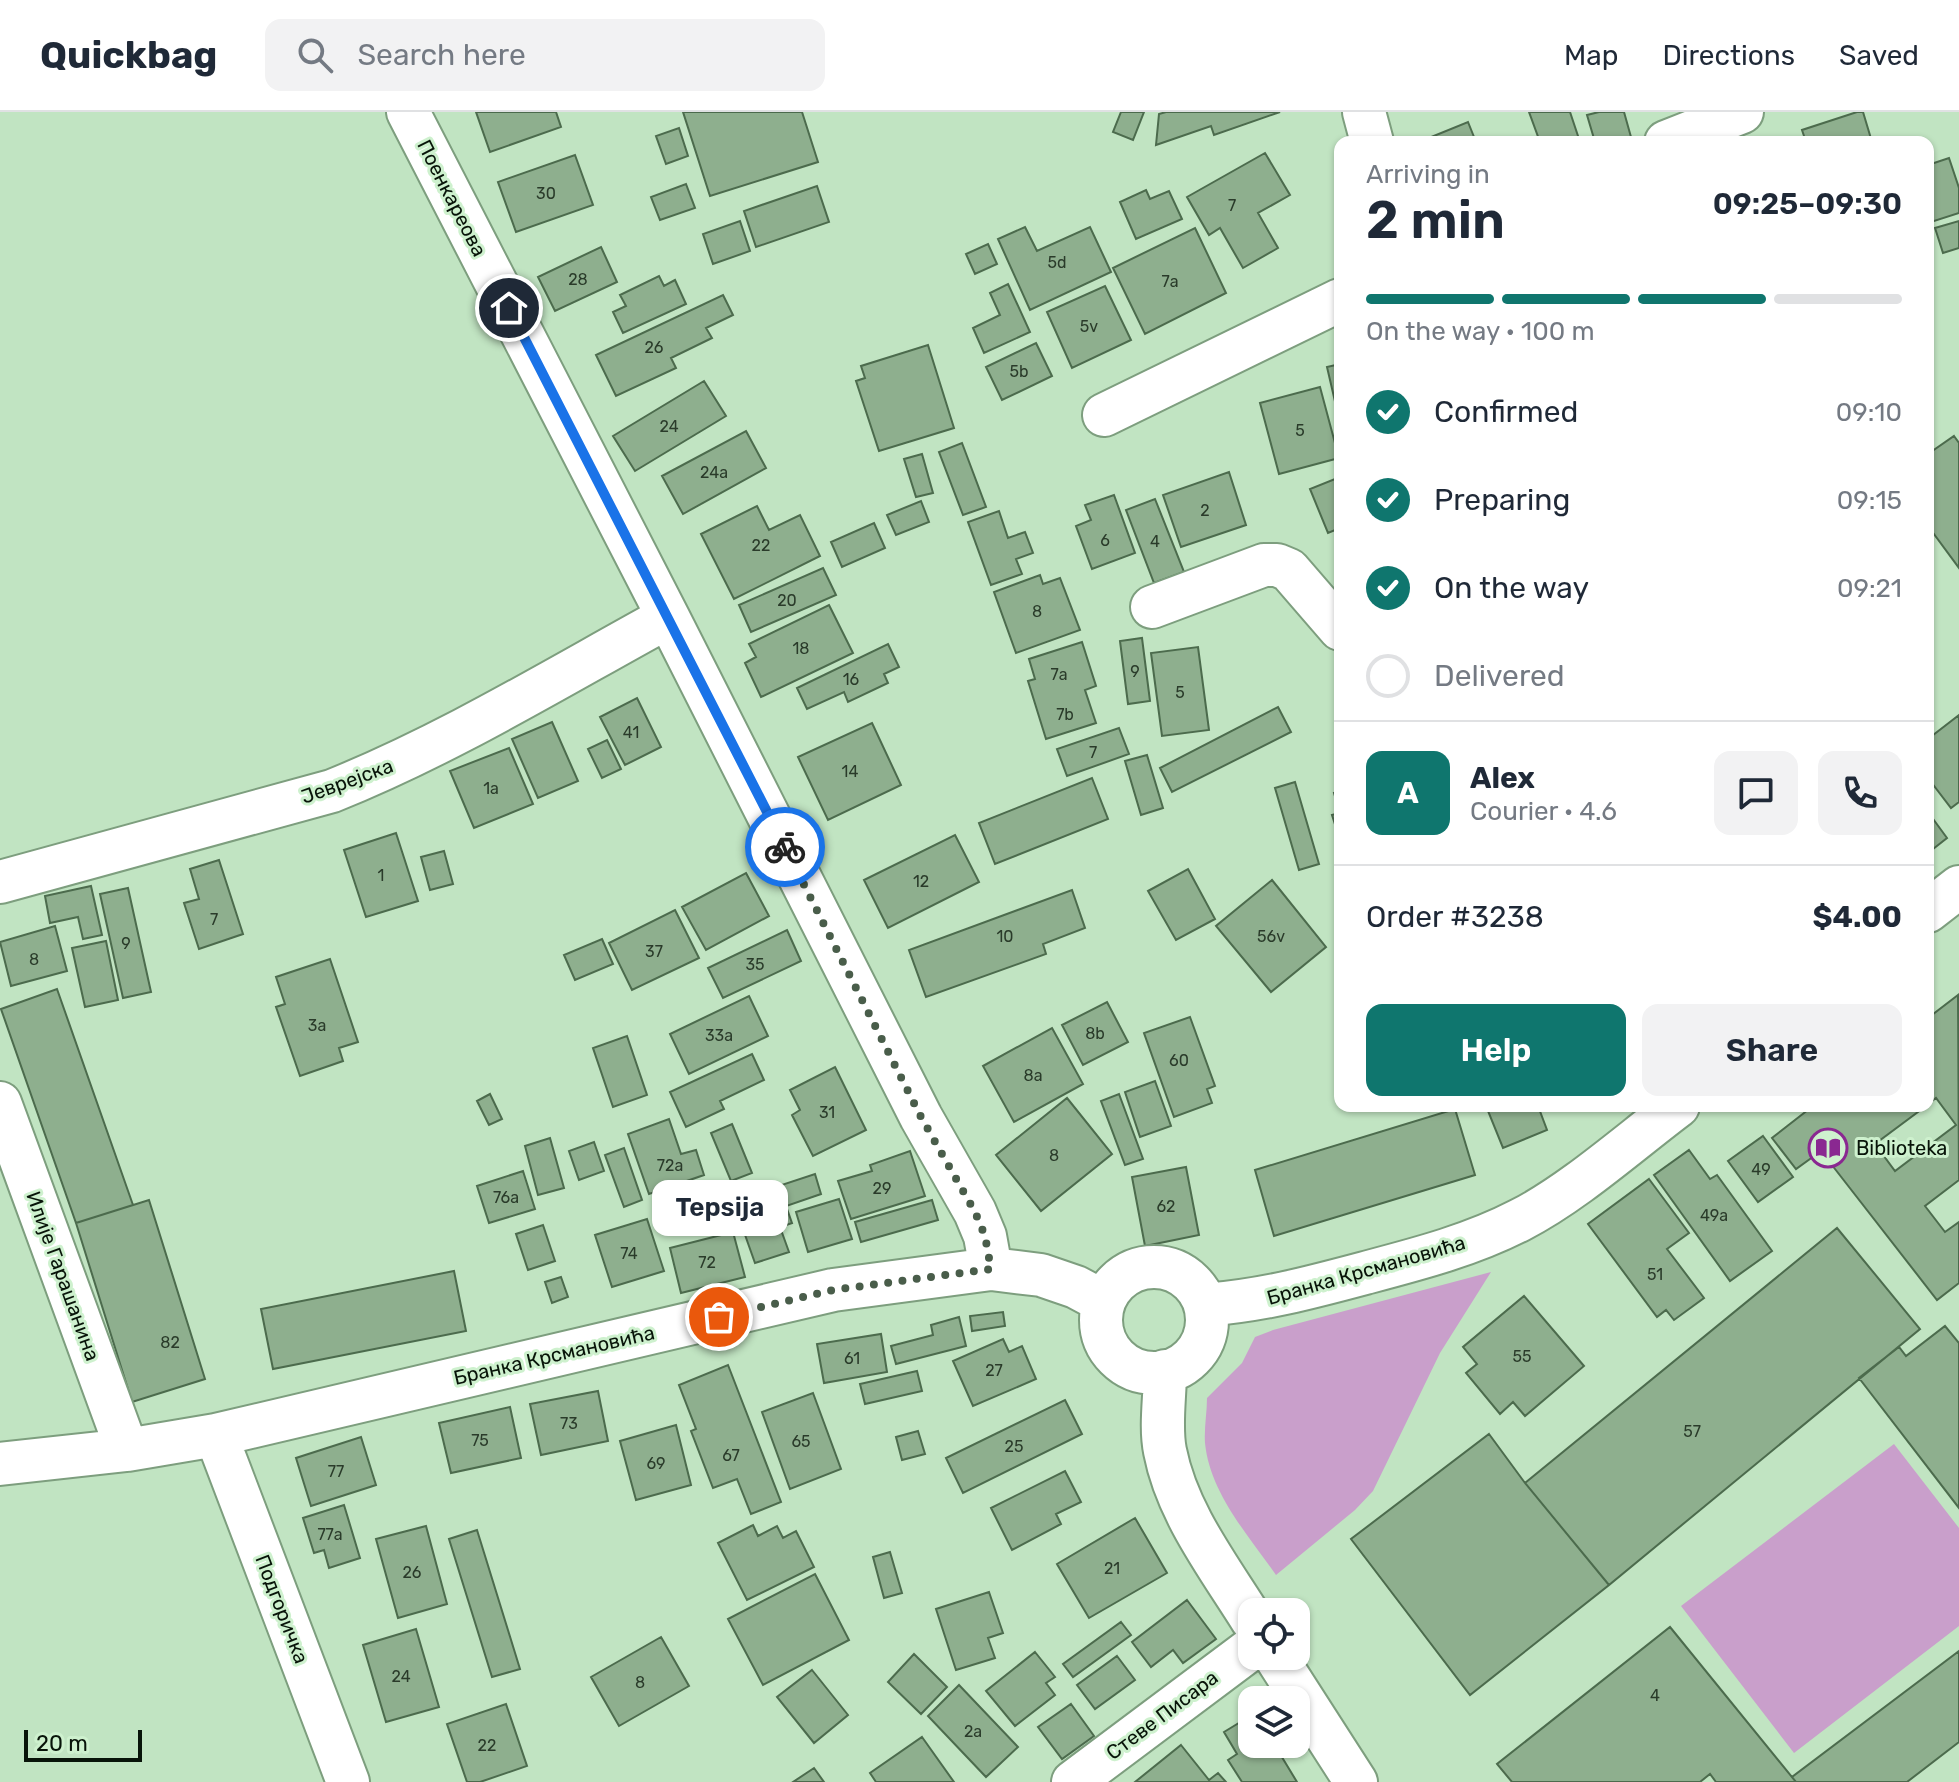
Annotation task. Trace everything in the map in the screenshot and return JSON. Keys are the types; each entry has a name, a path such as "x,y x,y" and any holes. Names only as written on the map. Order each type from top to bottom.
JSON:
{"street":[{"name":"Поенкареова","path":"408,112 921,1117 975,1212 985,1236 991,1269"},
{"path":"1364,112 1370,136"},
{"path":"1681,136 1742,112"},
{"path":"1104,415 1334,303"},
{"path":"1152,607 1264,565 1277,565 1289,570 1334,622"},
{"name":"Јеврејска","path":"0,882 343,787 425,750 668,617"},
{"path":"1934,906 1959,887"},
{"name":"Илије Гарашанина","path":"0,1103 127,1450"},
{"name":"Бранка Крсмановића","path":"1205,1305 1255,1301 1308,1289 1414,1260 1493,1233 1548,1204 1670,1112"},
{"path":"1149,1267 1164,1267 1178,1272 1199,1292 1205,1305 1205,1337 1199,1347 1190,1359 1165,1371 1151,1373 1137,1370 1114,1354 1102,1329 1104,1302 1116,1283 1125,1275 1149,1267"},
{"name":"Бранка Крсмановића","path":"0,1464 127,1450 216,1435 833,1290 991,1269 1041,1275 1076,1287 1104,1302"},
{"path":"1165,1371 1165,1449 1176,1489 1198,1533 1238,1598"},
{"name":"Подгоричка","path":"216,1435 348,1782"},
{"name":"Стеве Писара","path":"1073,1782 1238,1658"},
{"path":"1284,1670 1356,1782"}],"shaded area":[{"path":"1491,1272 1440,1353 1373,1491 1355,1510 1276,1575 1232,1513 1214,1479 1205,1443 1207,1398 1242,1363 1255,1337"},
{"path":"1894,1444 1959,1528 1959,1626 1794,1753 1681,1606"}],"building":[{"path":"476,112 556,112 561,127 490,152"},
{"path":"683,112 802,112 818,162 710,196"},
{"path":"1121,112 1144,112 1133,140 1113,132"},
{"path":"1280,112 1214,135 1211,126 1156,145 1159,114"},
{"path":"1529,112 1570,112 1578,136 1538,136"},
{"path":"1624,112 1631,136 1593,136 1587,115"},
{"path":"1863,112 1870,136 1804,136 1802,130"},
{"path":"1468,122 1474,136 1434,136"},
{"path":"679,128 688,156 666,164 656,136"},
{"path":"1265,153 1290,195 1258,213 1278,248 1243,268 1220,228 1209,235 1187,197"},
{"path":"575,155 593,205 516,232 498,182"},
{"path":"1949,158 1959,188 1959,213 1934,221 1934,163"},
{"path":"686,184 695,208 660,220 651,197"},
{"path":"817,186 829,222 756,247 744,211"},
{"path":"1146,190 1150,199 1169,191 1182,219 1136,239 1120,202"},
{"path":"740,221 750,251 713,264 703,234"},
{"path":"1959,221 1959,248 1943,253 1935,228"},
{"path":"1025,227 1037,251 1090,227 1111,272 1030,310 998,239"},
{"path":"1195,228 1226,293 1145,334 1113,268"},
{"path":"988,244 997,264 975,274 966,254"},
{"path":"601,247 617,282 555,311 538,277"},
{"path":"659,276 664,286 675,280 686,304 623,333 613,312 626,306 620,295"},
{"path":"1008,284 1030,332 984,353 973,328 1000,315 990,293"},
{"path":"1105,286 1131,340 1072,368 1047,312"},
{"path":"723,295 733,315 706,328 712,338 671,358 676,368 616,396 596,355"},
{"path":"1036,343 1052,376 1002,400 986,367"},
{"path":"928,345 954,428 879,451 856,381 865,378 861,366"},
{"path":"1334,365 1334,397 1327,367"},
{"path":"704,381 726,416 635,471 613,436"},
{"path":"1320,387 1334,439 1334,459 1279,474 1260,403"},
{"path":"746,431 766,468 683,514 662,476"},
{"path":"1954,436 1959,443 1959,568 1934,534 1934,450"},
{"path":"962,443 986,507 963,515 939,452"},
{"path":"922,454 933,493 916,497 904,459"},
{"path":"1229,472 1246,525 1181,547 1163,495"},
{"path":"1334,479 1334,530 1328,533 1310,489"},
{"path":"1114,495 1135,553 1092,569 1076,526 1091,520 1085,505"},
{"path":"1155,499 1184,572 1154,583 1126,510"},
{"path":"921,501 929,522 896,535 887,515"},
{"path":"757,506 769,530 800,515 820,556 734,599 701,534"},
{"path":"999,511 1008,538 1025,532 1033,553 1016,559 1022,574 991,585 968,522"},
{"path":"874,523 885,548 842,567 831,542"},
{"path":"823,568 836,595 751,632 739,605"},
{"path":"1040,575 1043,584 1060,578 1080,630 1016,653 994,592"},
{"path":"829,605 853,653 761,697 745,663 756,657 749,644"},
{"path":"1142,638 1150,701 1128,704 1120,641"},
{"path":"1082,642 1096,686 1085,690 1096,723 1046,739 1028,681 1035,679 1029,659"},
{"path":"888,644 899,667 884,674 888,683 848,702 844,692 807,709 797,688"},
{"path":"1198,647 1209,730 1162,736 1151,653"},
{"path":"637,698 661,747 625,765 600,717"},
{"path":"1278,707 1291,732 1172,792 1160,768"},
{"path":"1959,715 1959,802 1951,808 1934,786 1934,734"},
{"path":"552,722 578,781 538,798 512,739"},
{"path":"872,723 901,785 828,820 798,757"},
{"path":"1119,728 1129,754 1067,776 1057,749"},
{"path":"607,740 621,769 602,778 588,749"},
{"path":"509,748 533,804 474,828 450,771"},
{"path":"1147,755 1163,808 1141,815 1125,761"},
{"path":"1092,778 1108,819 995,864 979,823"},
{"path":"1295,782 1319,864 1299,870 1275,788"},
{"path":"1934,820 1947,838 1934,848"},
{"path":"396,833 418,901 366,917 344,850"},
{"path":"955,835 979,882 888,928 864,880"},
{"path":"444,851 453,884 430,890 421,857"},
{"path":"219,860 243,934 199,949 184,903 199,899 190,869"},
{"path":"1188,869 1215,919 1176,940 1148,891"},
{"path":"746,873 769,916 706,950 682,907"},
{"path":"1272,880 1326,947 1271,992 1216,926"},
{"path":"91,886 102,935 83,939 78,917 50,923 45,896"},
{"path":"128,888 151,992 123,998 100,894"},
{"path":"1072,890 1085,928 1043,944 1046,954 926,997 909,950"},
{"path":"675,910 699,958 632,990 609,943"},
{"path":"55,926 67,971 11,986 0,942"},
{"path":"787,930 801,961 723,998 708,968"},
{"path":"602,939 613,964 575,980 564,955"},
{"path":"106,941 118,1000 85,1007 72,948"},
{"path":"330,959 358,1042 339,1048 343,1061 300,1076 276,1007 285,1004 276,977"},
{"path":"57,989 133,1205 76,1223 1,1009"},
{"name":"Biblioteka","path":"1958,995 1959,1180 1925,1206 1945,1232 1959,1222 1959,1283 1937,1300 1821,1151 1796,1169 1772,1138 1805,1112 1918,1112 1875,1144 1895,1171 1956,1125 1936,1098 1934,1100 1934,1013"},
{"path":"749,996 768,1036 689,1074 670,1034"},
{"path":"1107,1002 1128,1042 1083,1065 1062,1025"},
{"path":"1190,1017 1215,1086 1207,1089 1212,1103 1174,1117 1144,1033"},
{"path":"1052,1028 1083,1084 1014,1122 983,1066"},
{"path":"627,1036 647,1095 613,1107 593,1048"},
{"path":"752,1054 764,1080 720,1101 724,1109 686,1127 670,1092"},
{"path":"835,1067 866,1130 813,1156 792,1115 800,1110 790,1090"},
{"path":"1155,1081 1171,1126 1140,1137 1125,1092"},
{"path":"490,1094 502,1119 489,1125 477,1101"},
{"path":"1119,1094 1143,1159 1125,1165 1101,1101"},
{"path":"1067,1098 1112,1154 1041,1211 996,1155"},
{"path":"1445,1112 1456,1112 1475,1175 1274,1236 1255,1170"},
{"path":"1488,1112 1540,1112 1547,1130 1503,1148"},
{"path":"669,1119 681,1154 696,1150 704,1175 649,1194 628,1134"},
{"path":"732,1124 752,1173 731,1181 711,1133"},
{"path":"1763,1136 1793,1177 1758,1202 1728,1161"},
{"path":"550,1138 564,1188 538,1195 525,1146"},
{"path":"594,1142 604,1171 579,1180 569,1151"},
{"path":"624,1148 642,1200 624,1207 605,1155"},
{"path":"1689,1150 1710,1179 1717,1175 1772,1251 1730,1281 1654,1175"},
{"path":"910,1151 925,1196 851,1219 838,1181 872,1171 870,1165"},
{"path":"1186,1167 1199,1235 1145,1246 1132,1177"},
{"path":"523,1171 535,1209 489,1223 477,1186"},
{"path":"815,1174 821,1194 786,1206 792,1223 780,1227 789,1252 755,1263 733,1201"},
{"path":"1649,1179 1689,1233 1667,1249 1704,1298 1674,1320 1666,1310 1657,1317 1588,1224"},
{"path":"839,1199 852,1239 808,1252 796,1212"},
{"path":"149,1200 205,1379 132,1402 76,1223"},
{"path":"932,1200 938,1220 861,1242 855,1222"},
{"path":"647,1219 664,1271 612,1287 595,1235"},
{"path":"543,1225 555,1261 528,1270 516,1234"},
{"path":"1837,1228 1920,1329 1609,1585 1525,1483"},
{"path":"733,1232 745,1277 681,1293 670,1248"},
{"path":"454,1271 466,1331 273,1369 261,1309"},
{"path":"561,1277 568,1297 552,1303 545,1282"},
{"path":"1524,1296 1584,1366 1525,1416 1513,1402 1500,1414 1466,1373 1477,1364 1463,1347"},
{"path":"1003,1312 1005,1326 972,1331 970,1316"},
{"path":"959,1317 966,1346 896,1364 891,1346 933,1335 931,1325"},
{"path":"1945,1326 1959,1343 1959,1508 1859,1378 1899,1347 1906,1356"},
{"path":"881,1334 887,1372 824,1383 817,1344"},
{"path":"1003,1339 1009,1352 1022,1346 1036,1379 973,1406 953,1361"},
{"path":"728,1365 781,1502 751,1514 737,1479 713,1488 691,1431 696,1429 679,1385"},
{"path":"917,1371 922,1391 865,1404 860,1384"},
{"path":"598,1391 608,1441 541,1455 530,1404"},
{"path":"813,1393 841,1469 790,1489 762,1412"},
{"path":"1065,1400 1082,1434 963,1493 946,1458"},
{"path":"510,1407 521,1458 451,1473 439,1423"},
{"path":"676,1425 691,1485 636,1500 620,1441"},
{"path":"918,1431 925,1454 902,1460 896,1437"},
{"path":"1489,1434 1609,1585 1470,1695 1351,1539"},
{"path":"361,1437 376,1485 311,1506 296,1458"},
{"path":"1065,1471 1081,1502 1056,1514 1061,1524 1012,1550 991,1508"},
{"path":"344,1505 360,1558 329,1568 324,1550 314,1553 303,1518"},
{"path":"1135,1518 1167,1573 1089,1618 1057,1564"},
{"path":"753,1525 758,1536 777,1526 783,1538 796,1531 814,1567 747,1600 718,1543"},
{"path":"426,1526 447,1604 398,1618 376,1539"},
{"path":"477,1530 520,1669 492,1677 449,1539"},
{"path":"890,1552 902,1593 884,1598 873,1557"},
{"path":"815,1574 849,1640 763,1685 728,1619"},
{"path":"989,1592 1003,1633 988,1638 995,1658 956,1670 936,1609"},
{"path":"1187,1600 1216,1639 1183,1663 1173,1650 1151,1667 1132,1642"},
{"path":"1121,1622 1131,1635 1073,1677 1063,1664"},
{"path":"1670,1627 1796,1782 1716,1782 1710,1774 1700,1782 1512,1782 1497,1764"},
{"path":"416,1629 439,1707 386,1722 363,1645"},
{"path":"661,1637 689,1686 619,1726 591,1677"},
{"path":"1959,1651 1959,1742 1907,1782 1796,1782 1792,1777"},
{"path":"1035,1652 1055,1677 1046,1683 1055,1695 1015,1726 986,1691"},
{"path":"914,1654 947,1687 921,1714 888,1682"},
{"path":"1117,1656 1135,1680 1095,1709 1077,1685"},
{"path":"812,1670 848,1715 814,1743 777,1697"},
{"path":"959,1685 1018,1747 986,1777 928,1716"},
{"path":"506,1704 527,1766 480,1782 467,1782 447,1724"},
{"path":"1071,1704 1094,1736 1062,1759 1038,1727"},
{"path":"1238,1724 1238,1758 1282,1758 1297,1782 1242,1782 1228,1760 1237,1754 1224,1732"},
{"path":"922,1737 954,1782 876,1782 870,1773"},
{"path":"1181,1745 1209,1780 1218,1773 1226,1782 1135,1782"},
{"path":"814,1768 824,1782 793,1782"}],"way so far":[{"path":"719,1317 833,1290 991,1269 985,1236 975,1212 921,1117 785,847"}],"place":[{"name":"Biblioteka","path":"1828,1148"},
{"name":"Tepsija","path":"719,1317"}],"route":[{"path":"509,308 785,847"}]}
